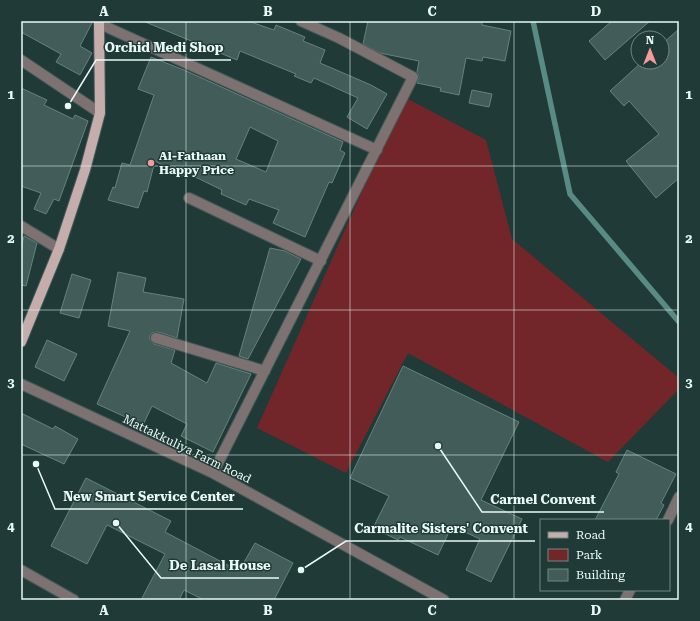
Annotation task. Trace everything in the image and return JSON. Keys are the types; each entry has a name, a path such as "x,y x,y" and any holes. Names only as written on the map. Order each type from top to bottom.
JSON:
{"main road":[{"path":"21,342 59,249 85,170 100,113 99,22"}],"street":[{"path":"213,473 413,77 338,38 300,21"},
{"path":"99,22 377,150"},
{"path":"21,60 100,113"},
{"path":"189,198 321,261"},
{"path":"21,226 59,249"},
{"path":"156,338 265,371"},
{"name":"Mattakkuliya Farm Road","path":"21,384 213,473 444,600"},
{"path":"668,519 679,497"},
{"path":"21,570 74,600"},
{"path":"625,600 630,591"}],"green space":[{"path":"404,97 486,140 512,239 679,378 679,389 608,462 408,353 346,473 257,428"}],"building":[{"path":"21,21 93,21 80,46 92,53 80,75 56,62 61,54 21,32"},
{"path":"143,21 248,21 274,30 276,25 305,37 303,41 325,50 320,63 371,85 387,94 367,129 347,117 358,98 314,78 311,83 294,76 296,74 240,51 237,60"},
{"path":"368,21 482,21 482,25 511,31 505,61 483,57 482,61 466,58 459,95 440,91 441,88 417,83 419,77 417,72 419,61 380,53 363,44"},
{"path":"612,21 650,21 640,30 630,30 630,38 605,60 589,41"},
{"path":"679,29 679,178 656,198 626,161 659,134 629,101 624,106 610,91 633,70 670,70 670,37"},
{"path":"151,57 184,70 343,142 340,150 345,153 332,183 329,182 305,237 273,223 279,210 249,199 246,205 221,194 222,190 185,172 183,176 155,161 147,192 144,191 138,208 108,200 113,187 115,188 122,163 130,165 154,95 138,89","holes":["250,127 278,141 266,172 236,159"]},
{"path":"21,88 47,100 44,105 73,119 75,115 88,121 59,201 54,199 46,214 34,209 41,193 21,186"},
{"path":"472,90 492,94 489,107 469,103"},
{"path":"24,236 37,243 26,286 21,285 21,249"},
{"path":"270,248 285,251 301,259 248,359 239,356"},
{"path":"118,272 146,278 143,292 184,299 177,338 158,332 152,333 150,336 150,340 154,344 175,350 171,363 207,383 216,363 251,374 213,452 181,436 187,424 152,406 143,425 97,404 130,331 108,326"},
{"path":"72,274 91,280 79,318 60,313"},
{"path":"47,340 77,354 64,381 35,367"},
{"path":"403,366 519,422 481,500 522,519 491,582 466,570 480,539 452,526 438,555 400,537 398,540 373,528 389,496 350,478"},
{"path":"21,413 53,429 55,426 78,439 64,464 21,444"},
{"path":"627,450 676,474 661,503 664,505 657,519 596,519 619,474 616,472"},
{"path":"86,478 171,521 165,532 239,571 255,543 293,563 274,600 204,600 184,590 179,600 141,600 165,554 107,525 87,564 51,546"}],"waterway":[{"path":"533,21 570,194 679,322"}],"place":[{"name":"Orchid Medi Shop","path":"68,106"},
{"name":"Al-Fathaan Happy Price","path":"151,163"},
{"name":"Carmel Convent","path":"438,446"},
{"name":"New Smart Service Center","path":"36,464"},
{"name":"De Lasal House","path":"116,523"},
{"name":"Carmalite Sisters' Convent","path":"301,570"}]}
